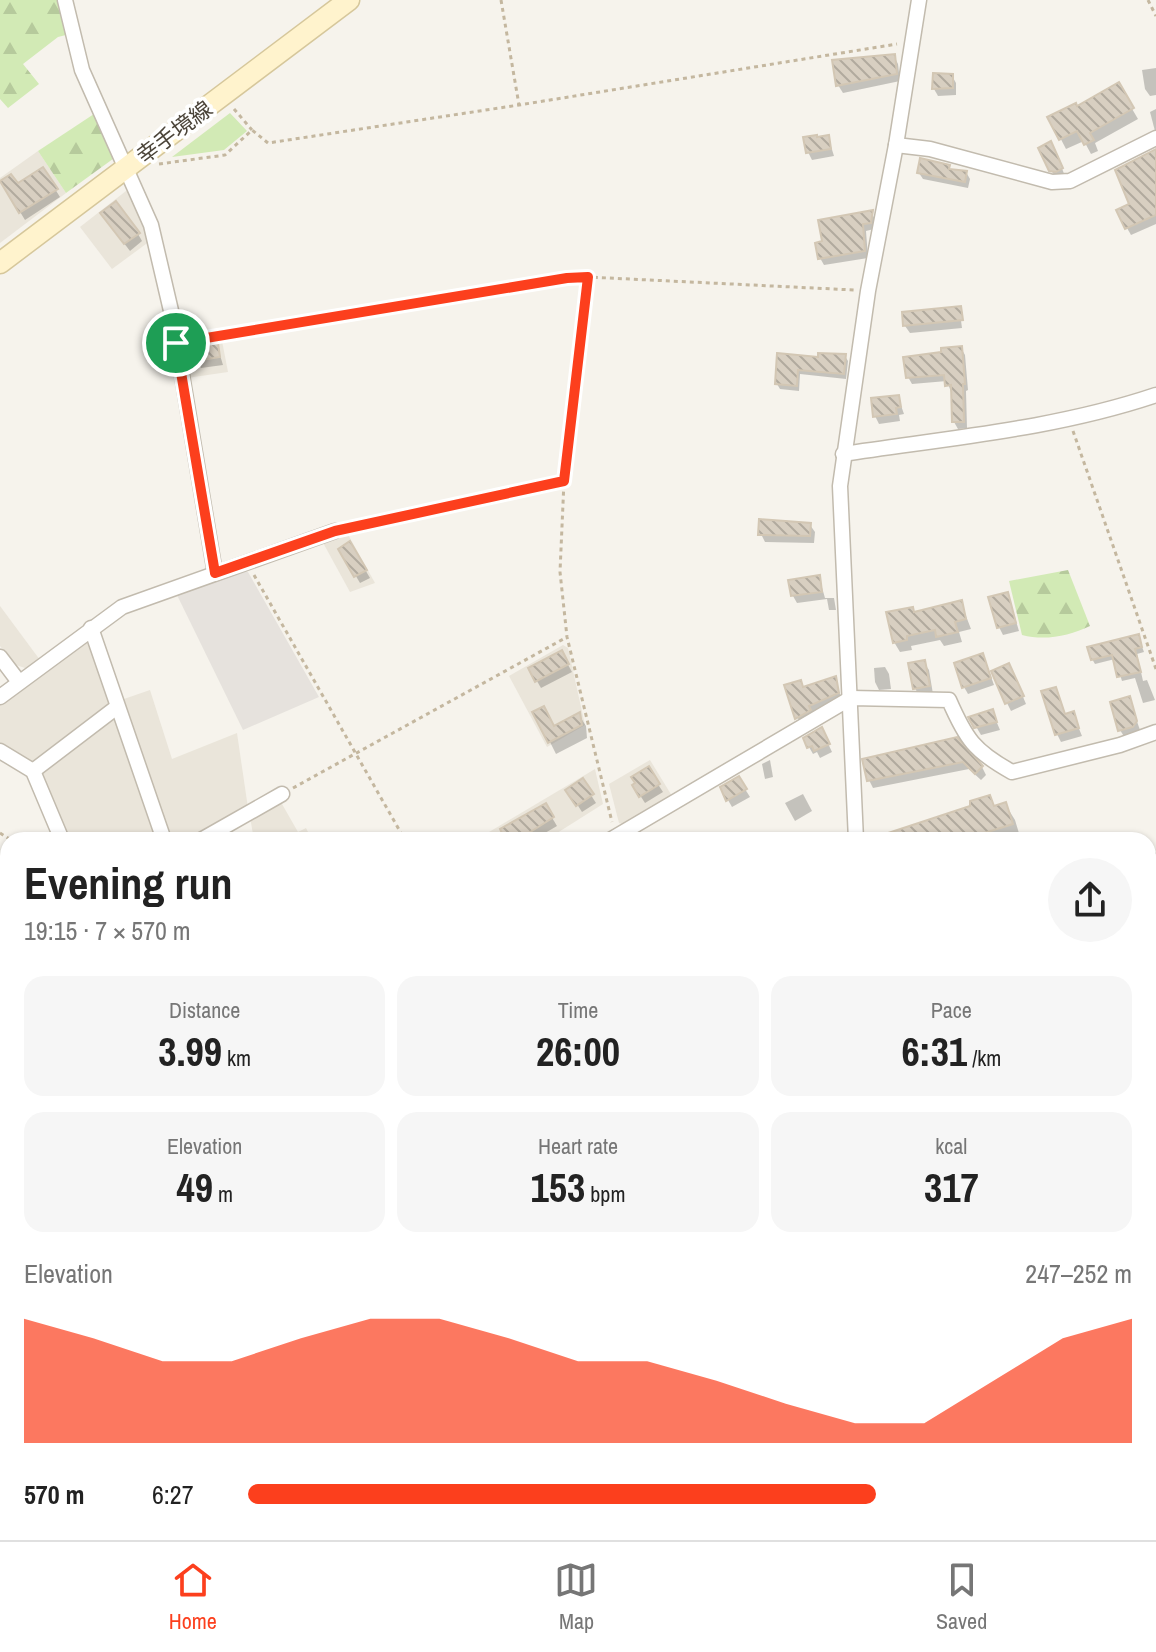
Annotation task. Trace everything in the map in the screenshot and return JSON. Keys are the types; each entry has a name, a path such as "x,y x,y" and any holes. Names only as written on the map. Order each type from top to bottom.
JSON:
{"main road":[{"name":"幸手境線","path":"0,263 349,0"}],"street":[{"path":"65,0 82,70 151,225 176,343 215,573"},
{"path":"856,832 840,486 868,291 919,0"},
{"path":"896,145 930,149 1052,182 1070,181 1156,138"},
{"path":"843,454 1069,420 1156,395"},
{"path":"0,697 122,607 335,531"},
{"path":"91,628 161,832"},
{"path":"0,657 19,682"},
{"path":"623,832 851,698 949,700 964,735 992,761 1012,772 1120,745 1156,732"},
{"path":"33,771 117,707"},
{"path":"0,751 33,771 59,832"},
{"path":"215,832 282,794"}],"path":[{"path":"501,0 519,105"},
{"path":"1148,0 1156,16"},
{"path":"222,95 252,130 268,143 912,41"},
{"path":"155,165 225,155 252,130"},
{"path":"588,277 564,481 560,572 567,637 612,832"},
{"path":"176,343 567,278 868,291"},
{"path":"1069,420 1156,669"},
{"path":"335,531 564,481"},
{"path":"246,561 400,832"},
{"path":"282,794 567,637"}],"shaded area":[{"path":"38,151 66,193 0,243 0,178"},
{"path":"126,191 131,191 150,241 112,269 80,227"},
{"path":"222,341 228,372 187,378 182,347"},
{"path":"346,531 375,583 350,592 321,539"},
{"path":"241,569 248,572 319,697 243,730 176,593"},
{"path":"0,606 40,660 28,669 16,665 0,646"},
{"path":"82,642 89,644 111,702 110,707 35,762 26,763 0,748 0,702"},
{"path":"563,645 568,648 585,725 547,747 509,676"},
{"path":"150,690 172,759 237,733 248,808 207,832 165,832 121,700"},
{"path":"110,718 116,719 156,832 64,832 41,776 43,770"},
{"path":"650,760 672,796 625,825 619,823 609,784"},
{"path":"595,769 603,804 559,832 489,832"},
{"path":"276,802 282,804 298,832 253,832 250,817"}],"green space":[{"path":"0,0 59,0 66,35 58,37 23,64 39,84 8,108 0,99"},
{"path":"97,112 117,156 66,193 38,151"},
{"path":"230,113 247,131 224,150 172,157"},
{"path":"1068,570 1090,626 1057,636 1039,638 1022,635 1009,581"}],"building":[{"path":"895,54 897,74 836,86 832,60"},
{"path":"933,73 953,74 953,88 932,89"},
{"path":"1119,82 1134,108 1090,133 1094,140 1084,145 1077,131 1059,140 1047,117 1076,103 1077,106"},
{"path":"829,135 831,149 806,153 803,137"},
{"path":"1051,141 1063,168 1056,172 1049,171 1038,148"},
{"path":"1156,149 1156,215 1125,229 1116,210 1129,204 1115,170"},
{"path":"920,158 950,165 949,169 967,171 965,182 917,173"},
{"path":"43,167 58,189 19,213 0,181 11,174 18,183"},
{"path":"116,201 140,233 124,244 100,213"},
{"path":"873,210 871,223 863,224 865,251 818,259 815,243 822,241 818,220"},
{"path":"961,306 963,320 903,326 902,312"},
{"path":"218,343 220,357 195,361 193,347"},
{"path":"962,346 964,422 952,422 951,385 945,386 944,375 906,378 903,357"},
{"path":"777,353 818,357 818,353 846,354 844,374 798,370 797,386 775,384"},
{"path":"899,395 901,407 896,408 897,414 873,417 871,398"},
{"path":"759,519 811,523 810,536 758,535"},
{"path":"350,541 367,570 354,577 338,549"},
{"path":"820,575 822,592 791,596 788,580"},
{"path":"1008,592 1016,623 997,628 988,597"},
{"path":"962,600 966,619 955,622 958,632 936,637 935,630 907,636 907,640 893,643 886,612 913,607 914,612"},
{"path":"1139,634 1142,647 1135,649 1141,672 1117,677 1112,655 1091,660 1087,647"},
{"path":"562,650 569,664 535,682 528,668"},
{"path":"983,653 991,678 962,688 954,663"},
{"path":"925,660 930,686 913,689 908,663"},
{"path":"1009,663 1024,696 1005,704 991,671"},
{"path":"836,676 839,693 809,706 811,710 795,719 784,685 801,680 803,687"},
{"path":"1056,687 1065,714 1074,711 1079,728 1055,735 1041,691"},
{"path":"1130,696 1137,721 1133,727 1118,731 1110,702"},
{"path":"544,706 554,726 580,712 582,725 548,743 532,712"},
{"path":"993,709 997,722 974,728 968,717"},
{"path":"822,727 830,744 814,751 812,746 807,748 803,738"},
{"path":"957,737 983,766 975,774 963,762 867,781 862,759"},
{"path":"649,766 660,784 639,797 631,777"},
{"path":"739,776 747,789 726,801 720,787"},
{"path":"583,778 594,794 576,806 565,790"},
{"path":"990,795 994,806 1006,802 1013,824 988,832 891,832 970,806 970,801"},
{"path":"546,803 554,817 530,832 501,832 500,829"}],"route":[{"path":"588,277 564,481 335,531 215,573 176,343 588,277"}]}
